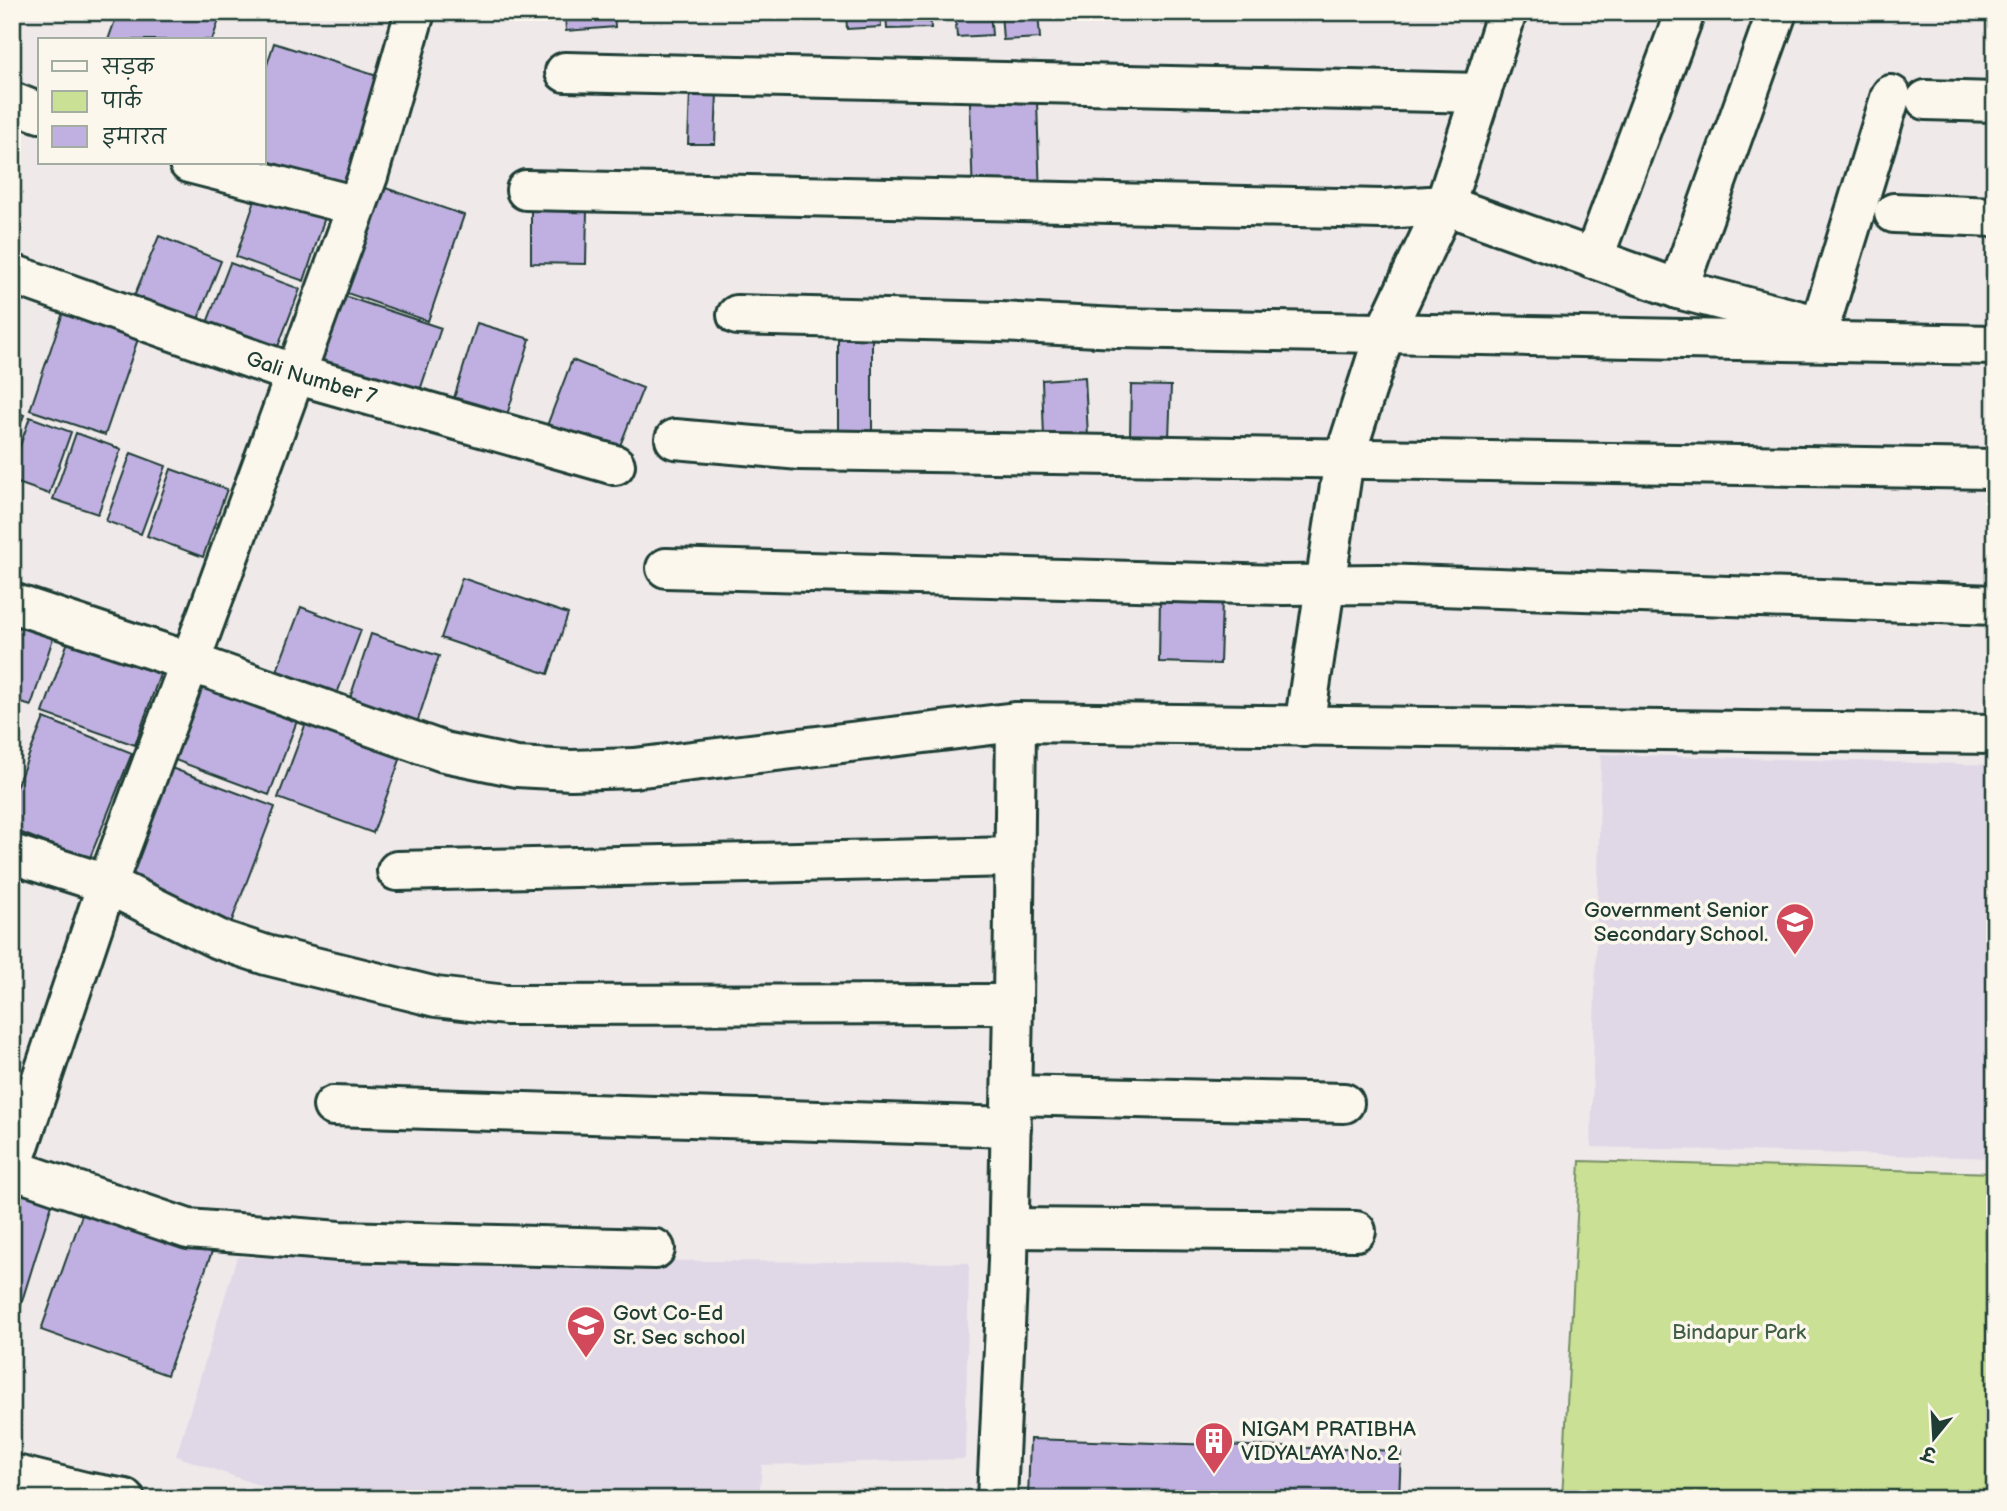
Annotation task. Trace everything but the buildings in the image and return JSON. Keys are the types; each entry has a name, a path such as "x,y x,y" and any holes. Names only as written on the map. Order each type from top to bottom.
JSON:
{"street":[{"path":"415,12 356,206 107,884 12,1168 188,1229 340,1241 654,1249"},
{"path":"1304,727 1344,459 1385,332 1445,205 1507,12"},
{"path":"1593,259 1685,12"},
{"path":"1678,289 1777,12"},
{"path":"565,72 1481,93"},
{"path":"526,190 1382,209 1445,205 1678,289 1820,326 1909,97 1995,102"},
{"path":"12,102 38,112"},
{"path":"193,164 356,206"},
{"path":"1894,213 1995,217"},
{"name":"Gali Number 7","path":"12,274 295,374 615,466"},
{"path":"737,316 1000,322 1118,328 1995,345"},
{"path":"675,439 800,450 1995,469"},
{"path":"666,568 1325,585 1380,584 1995,605"},
{"path":"12,603 190,662 444,752 517,767 571,770 634,768 1016,722 1995,734"},
{"path":"997,1499 1009,1228 1016,722"},
{"path":"12,854 107,884 218,939 266,955 436,997 506,1005 1013,1004"},
{"path":"397,871 1014,856"},
{"path":"333,1106 1011,1111 1344,1103"},
{"path":"1009,1228 1356,1231"},
{"path":"12,1474 125,1499"}],"shaded area":[{"name":"Government Senior Secondary School.","path":"1601,754 1995,765 1995,1158 1591,1147"},
{"name":"Govt Co-Ed Sr. Sec school","path":"237,1257 969,1263 965,1459 762,1465 759,1499 298,1499 176,1456"}],"green space":[{"name":"Bindapur Park","path":"1580,1161 1995,1173 1995,1499 1562,1499"}],"place":[{"name":"Government Senior Secondary School.","path":"1795,956"},
{"name":"Govt Co-Ed Sr. Sec school","path":"586,1359"},
{"name":"NIGAM PRATIBHA VIDYALAYA No. 2","path":"1214,1475"}]}
